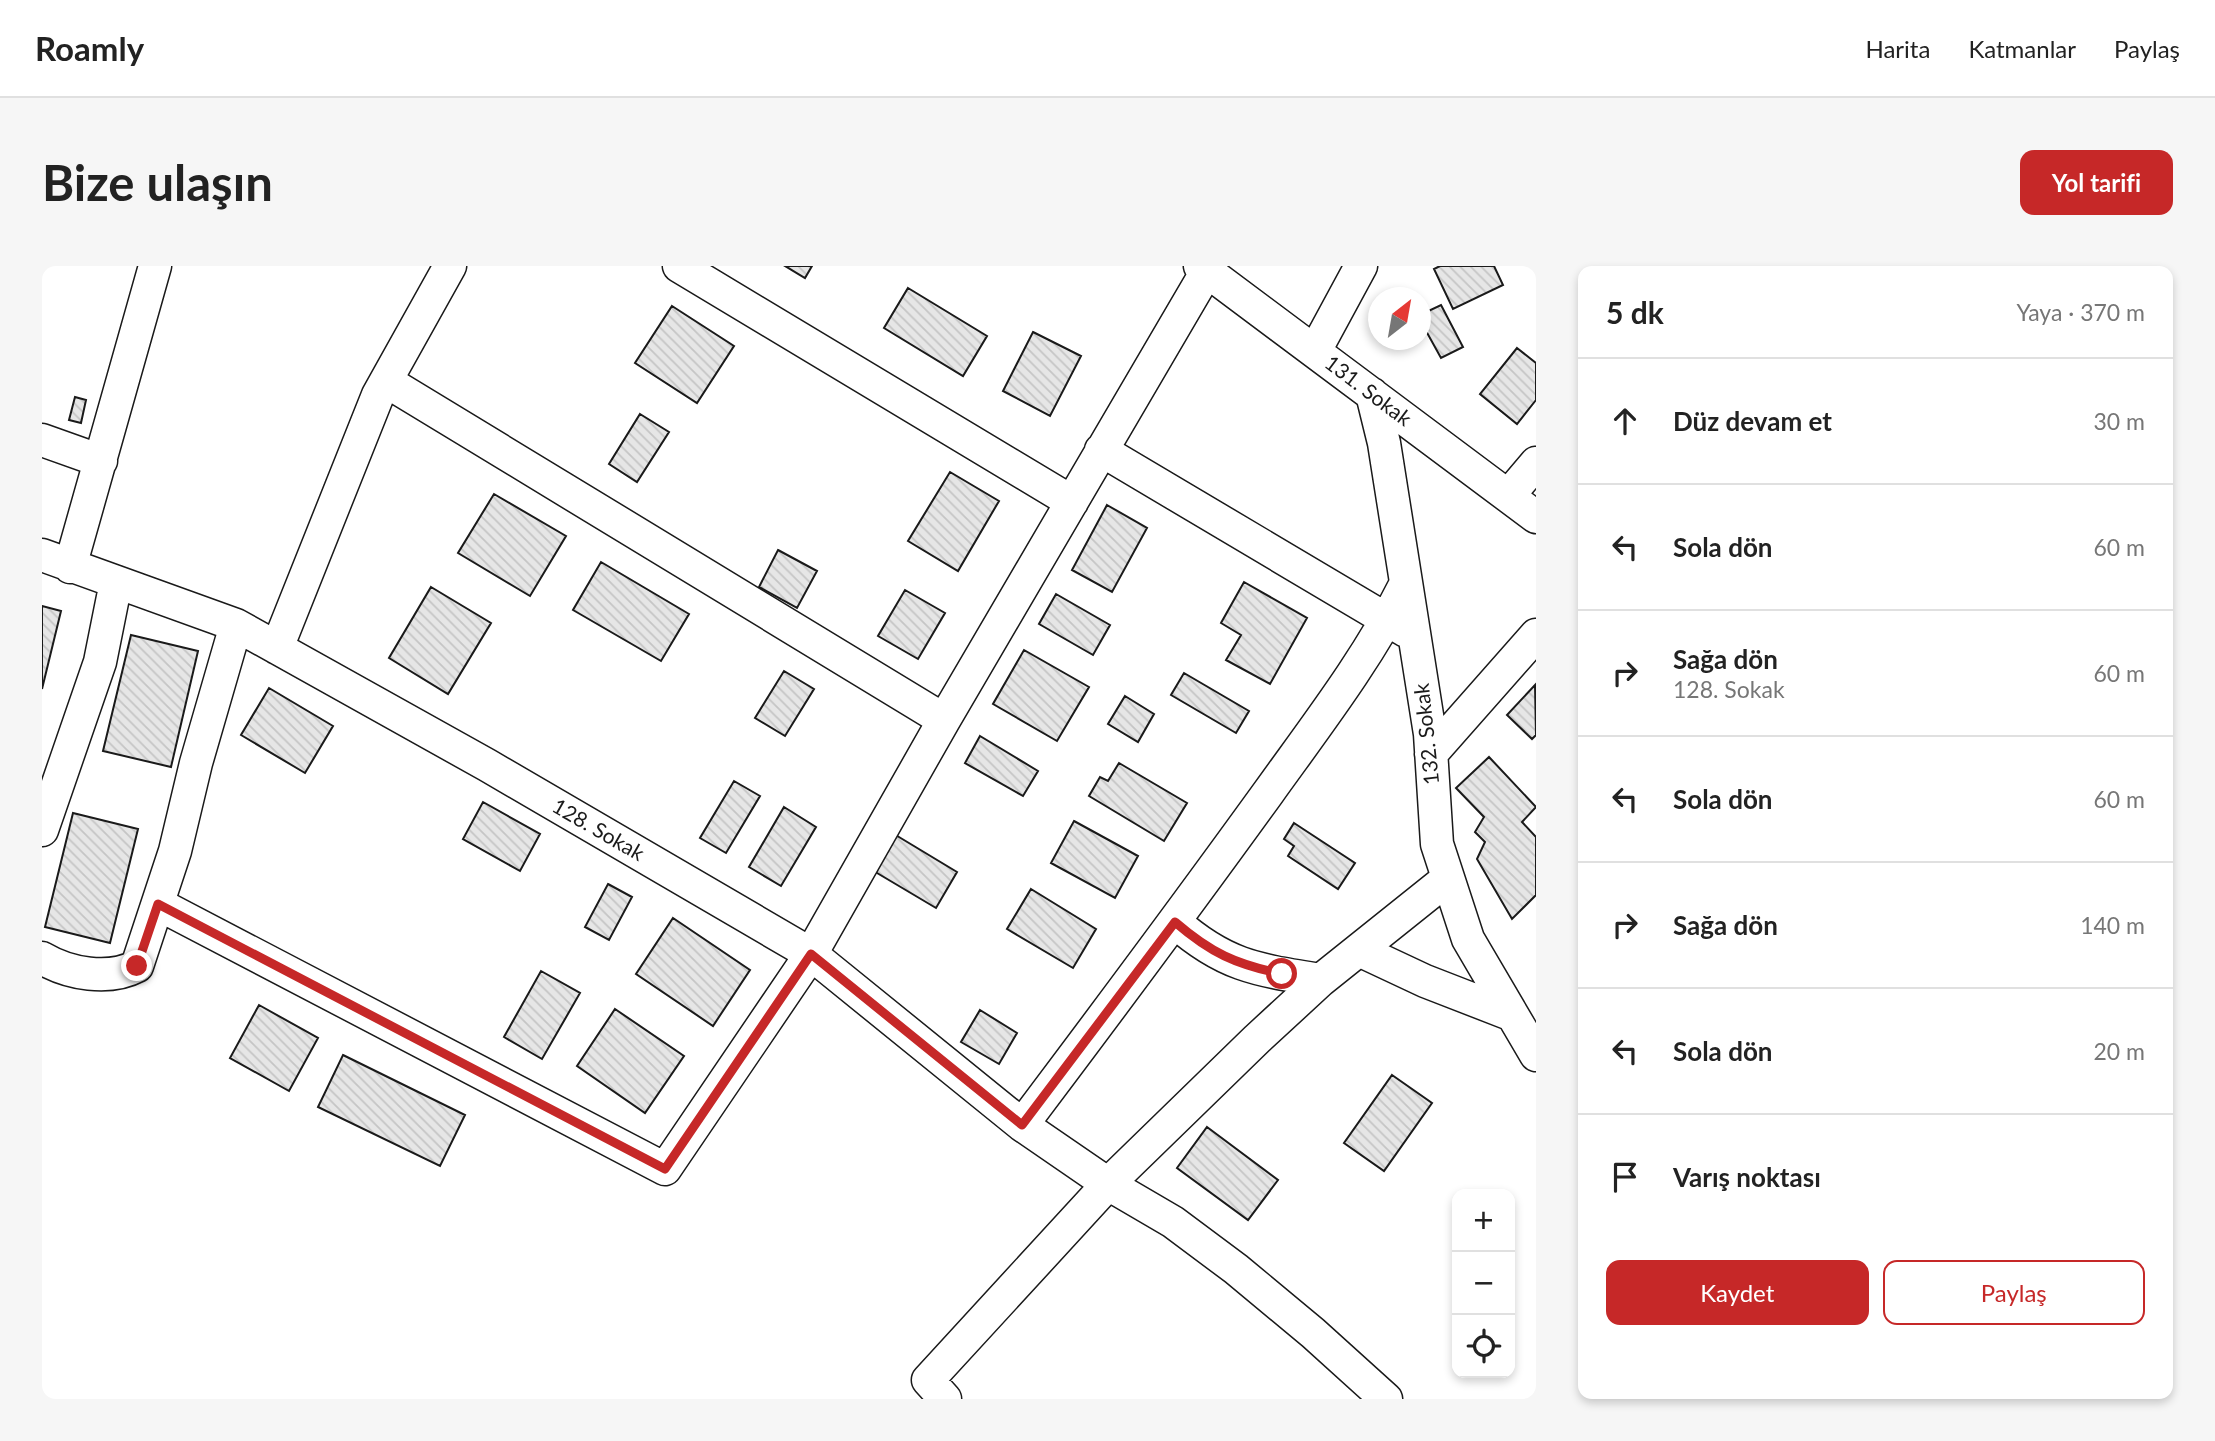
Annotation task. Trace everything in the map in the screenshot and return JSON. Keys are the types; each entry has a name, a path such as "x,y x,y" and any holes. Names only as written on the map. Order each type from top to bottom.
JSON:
{"street":[{"path":"56,561 101,461 155,266"},
{"path":"277,648 386,381 450,266"},
{"path":"679,266 720,275 1072,502"},
{"path":"1315,351 1361,266"},
{"path":"158,904 665,1169 811,954 1204,269"},
{"name":"131. Sokak","path":"1204,269 1536,517"},
{"path":"386,381 944,720"},
{"path":"1022,1125 1400,627 1405,585 1384,443 1373,394"},
{"path":"42,440 101,461"},
{"path":"1101,450 1400,627"},
{"path":"1508,496 1536,463"},
{"name":"128. Sokak","path":"56,561 236,625 811,954 1022,1125 1108,1184 1173,1222 1236,1269 1386,1399"},
{"path":"42,830 100,662 116,582"},
{"path":"42,958 53,964 93,974 120,975 137,966 176,851 196,763 236,625"},
{"name":"132. Sokak","path":"1400,627 1431,754 1437,844 1446,880 1468,939 1536,1055"},
{"path":"1431,754 1536,635"},
{"path":"945,1399 928,1380 1108,1184 1321,980 1361,951 1446,880"},
{"path":"1175,922 1203,946 1226,959 1252,968 1321,980"},
{"path":"1361,951 1425,981 1510,1014"}],"building":[{"path":"785,266 812,266 805,278"},
{"path":"1440,266 1494,266 1503,285 1453,309 1434,269"},
{"path":"908,288 987,336 963,376 884,328"},
{"path":"1441,305 1463,347 1441,358 1431,340 1431,310"},
{"path":"672,306 734,346 697,403 635,363"},
{"path":"1033,332 1081,356 1050,416 1003,391"},
{"path":"1517,348 1536,363 1536,400 1517,424 1480,394"},
{"path":"75,397 86,400 81,423 69,420"},
{"path":"640,414 669,432 637,482 609,464"},
{"path":"950,472 999,501 958,571 908,541"},
{"path":"494,494 566,536 530,596 458,553"},
{"path":"1107,505 1147,528 1112,592 1072,570"},
{"path":"778,550 817,571 797,608 759,587"},
{"path":"601,562 689,614 661,661 573,610"},
{"path":"1244,582 1307,618 1270,684 1226,660 1241,635 1221,623"},
{"path":"431,587 491,623 448,694 389,658"},
{"path":"905,590 945,613 918,659 878,636"},
{"path":"1056,594 1110,625 1093,655 1039,624"},
{"path":"42,606 61,611 42,689"},
{"path":"131,635 198,651 171,767 103,751"},
{"path":"1024,650 1089,687 1057,741 993,704"},
{"path":"784,671 814,689 785,736 755,718"},
{"path":"1184,673 1249,711 1236,733 1171,695"},
{"path":"1535,685 1536,735 1532,739 1507,715"},
{"path":"269,688 333,726 305,773 241,735"},
{"path":"1125,696 1154,714 1138,742 1108,724"},
{"path":"980,736 1038,771 1023,796 965,763"},
{"path":"1489,757 1536,807 1522,822 1536,837 1536,895 1512,919 1477,859 1485,842 1475,832 1484,817 1456,788"},
{"path":"1119,763 1187,803 1164,841 1089,796 1100,777 1108,781"},
{"path":"734,781 760,796 726,853 700,838"},
{"path":"483,802 540,834 520,871 463,839"},
{"path":"784,807 816,827 781,886 749,867"},
{"path":"73,813 138,829 110,943 45,927"},
{"path":"1074,821 1138,856 1115,898 1051,863"},
{"path":"1294,823 1355,863 1338,889 1288,856 1294,846 1284,839"},
{"path":"894,834 957,872 936,908 872,870"},
{"path":"608,884 632,897 609,940 585,927"},
{"path":"1031,889 1096,929 1073,968 1007,929"},
{"path":"673,918 750,970 713,1026 636,974"},
{"path":"541,971 580,993 542,1059 504,1037"},
{"path":"259,1005 318,1038 289,1091 230,1058"},
{"path":"615,1009 684,1056 645,1113 577,1066"},
{"path":"980,1010 1017,1033 999,1064 961,1042"},
{"path":"343,1055 465,1115 440,1166 318,1107"},
{"path":"1392,1075 1432,1103 1384,1171 1344,1143"},
{"path":"1207,1127 1278,1180 1248,1220 1177,1168"}],"route":[{"path":"137,966 158,904 665,1169 811,954 1022,1125 1175,922 1203,946 1226,959 1282,974"}]}
